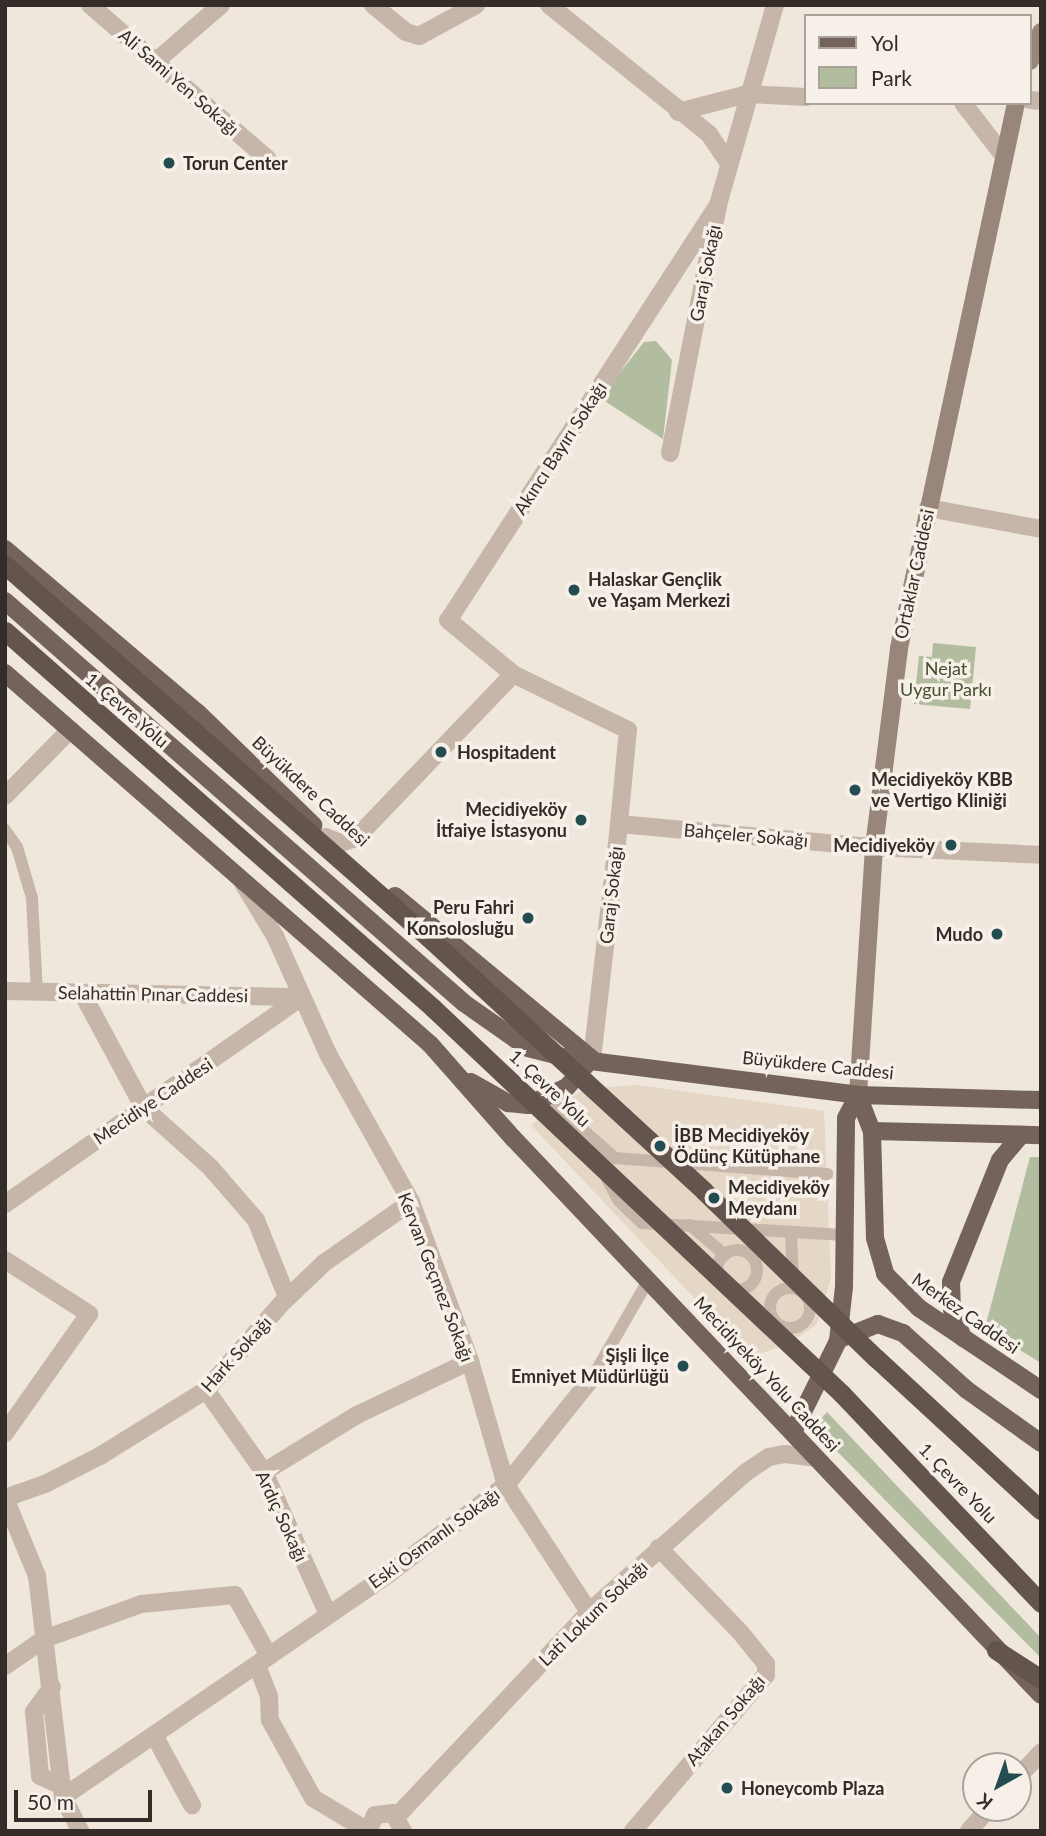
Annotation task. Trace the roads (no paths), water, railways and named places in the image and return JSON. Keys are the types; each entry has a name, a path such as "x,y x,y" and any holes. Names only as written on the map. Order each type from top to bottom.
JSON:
{"highway":[{"name":"1. Çevre Yolu","path":"5,565 428,937 704,1191 876,1358 1041,1510"},
{"name":"1. Çevre Yolu","path":"5,631 433,1008 842,1394 1040,1603"},
{"path":"996,1650 1041,1679"}],"main road":[{"path":"1032,56 1041,32"},
{"name":"Ortaklar Caddesi","path":"858,1095 874,847 899,648 1016,105"},
{"name":"Büyükdere Caddesi","path":"5,550 198,713 326,837 592,1059"},
{"name":"Büyükdere Caddesi","path":"5,601 464,1003 528,1048 567,1058 592,1059 858,1095 1041,1100"},
{"path":"5,673 235,869 465,1079 508,1103 528,1105 567,1087 592,1059"},
{"name":"Mecidiyeköy Yolu Caddesi","path":"465,1079 513,1138 1041,1695"},
{"path":"793,1432 838,1341 845,1235 846,1118 858,1095"},
{"name":"Merkez Caddesi","path":"858,1095 872,1131 875,1238 885,1275 908,1300 1041,1390"},
{"path":"872,1131 1041,1135"},
{"path":"963,1338 952,1310 951,1282 1000,1160 1021,1135"},
{"path":"838,1341 852,1331 878,1324 903,1333 967,1391 1041,1443"}],"street":[{"name":"Ali Sami Yen Sokağı","path":"90,5 268,159"},
{"path":"155,62 221,5"},
{"path":"373,5 406,32 419,36 475,5"},
{"path":"549,5 678,112 709,134 728,162"},
{"path":"747,94 775,5"},
{"path":"678,112 747,94 804,97"},
{"name":"Garaj Sokağı","path":"670,453 718,205 747,94"},
{"path":"965,105 1003,155"},
{"name":"Akıncı Bayırı Sokağı","path":"628,730 513,674 448,620 718,205"},
{"path":"928,508 1041,530"},
{"path":"326,837 341,843 356,838 513,674"},
{"path":"5,796 70,730"},
{"name":"Garaj Sokağı","path":"592,1059 628,730"},
{"name":"Bahçeler Sokağı","path":"619,824 874,847 1041,855"},
{"path":"5,830 17,847 32,898 37,992"},
{"name":"Kervan Geçmez Sokağı","path":"235,869 275,936 328,1055 411,1202 470,1361 506,1485 589,1612"},
{"name":"Selahattin Pınar Caddesi","path":"5,991 302,997"},
{"path":"82,993 144,1108 210,1167 256,1220 287,1297"},
{"name":"Mecidiye Caddesi","path":"5,1204 302,997"},
{"path":"547,1098 615,1158 827,1174"},
{"path":"615,1158 604,1175 618,1200 642,1223 845,1235"},
{"name":"Hark Sokağı","path":"5,1498 46,1484 100,1456 206,1390 287,1297 324,1263 411,1202"},
{"path":"690,1225 725,1255"},
{"path":"791,1233 794,1288"},
{"path":"5,1260 89,1314 5,1433"},
{"name":"Eski Osmanlı Sokağı","path":"62,1792 154,1735 327,1612 390,1573 506,1485 592,1378 649,1279"},
{"path":"264,1472 356,1415 470,1361"},
{"name":"Ardıç Sokağı","path":"206,1390 264,1472 327,1612"},
{"name":"Lati Lokum Sokağı","path":"400,1823 589,1612 659,1548 757,1464 785,1454 816,1458"},
{"path":"5,1498 37,1576 52,1687 62,1792 80,1831"},
{"name":"Atakan Sokağı","path":"634,1831 766,1675 766,1664 740,1632 659,1548"},
{"path":"5,1666 44,1639 141,1604 235,1595 263,1660 270,1720 313,1798 368,1831 376,1815 387,1812 400,1823"},
{"path":"154,1735 192,1805"}],"place":[{"name":"Torun Center","path":"169,163"},
{"name":"Halaskar Gençlik ve Yaşam Merkezi","path":"574,590"},
{"name":"Hospitadent","path":"441,752"},
{"name":"Mecidiyeköy KBB ve Vertigo Kliniği","path":"855,790"},
{"name":"Mecidiyeköy İtfaiye İstasyonu","path":"581,820"},
{"name":"Mecidiyeköy","path":"951,845"},
{"name":"Peru Fahri Konsolosluğu","path":"528,918"},
{"name":"Mudo","path":"997,934"},
{"name":"İBB Mecidiyeköy Ödünç Kütüphane","path":"660,1146"},
{"name":"Mecidiyeköy Meydanı","path":"714,1198"},
{"name":"Şişli İlçe Emniyet Müdürlüğü","path":"683,1366"},
{"name":"Honeycomb Plaza","path":"727,1788"}],"park label":[{"name":"Nejat Uygur Parkı","path":"946,679"}]}
